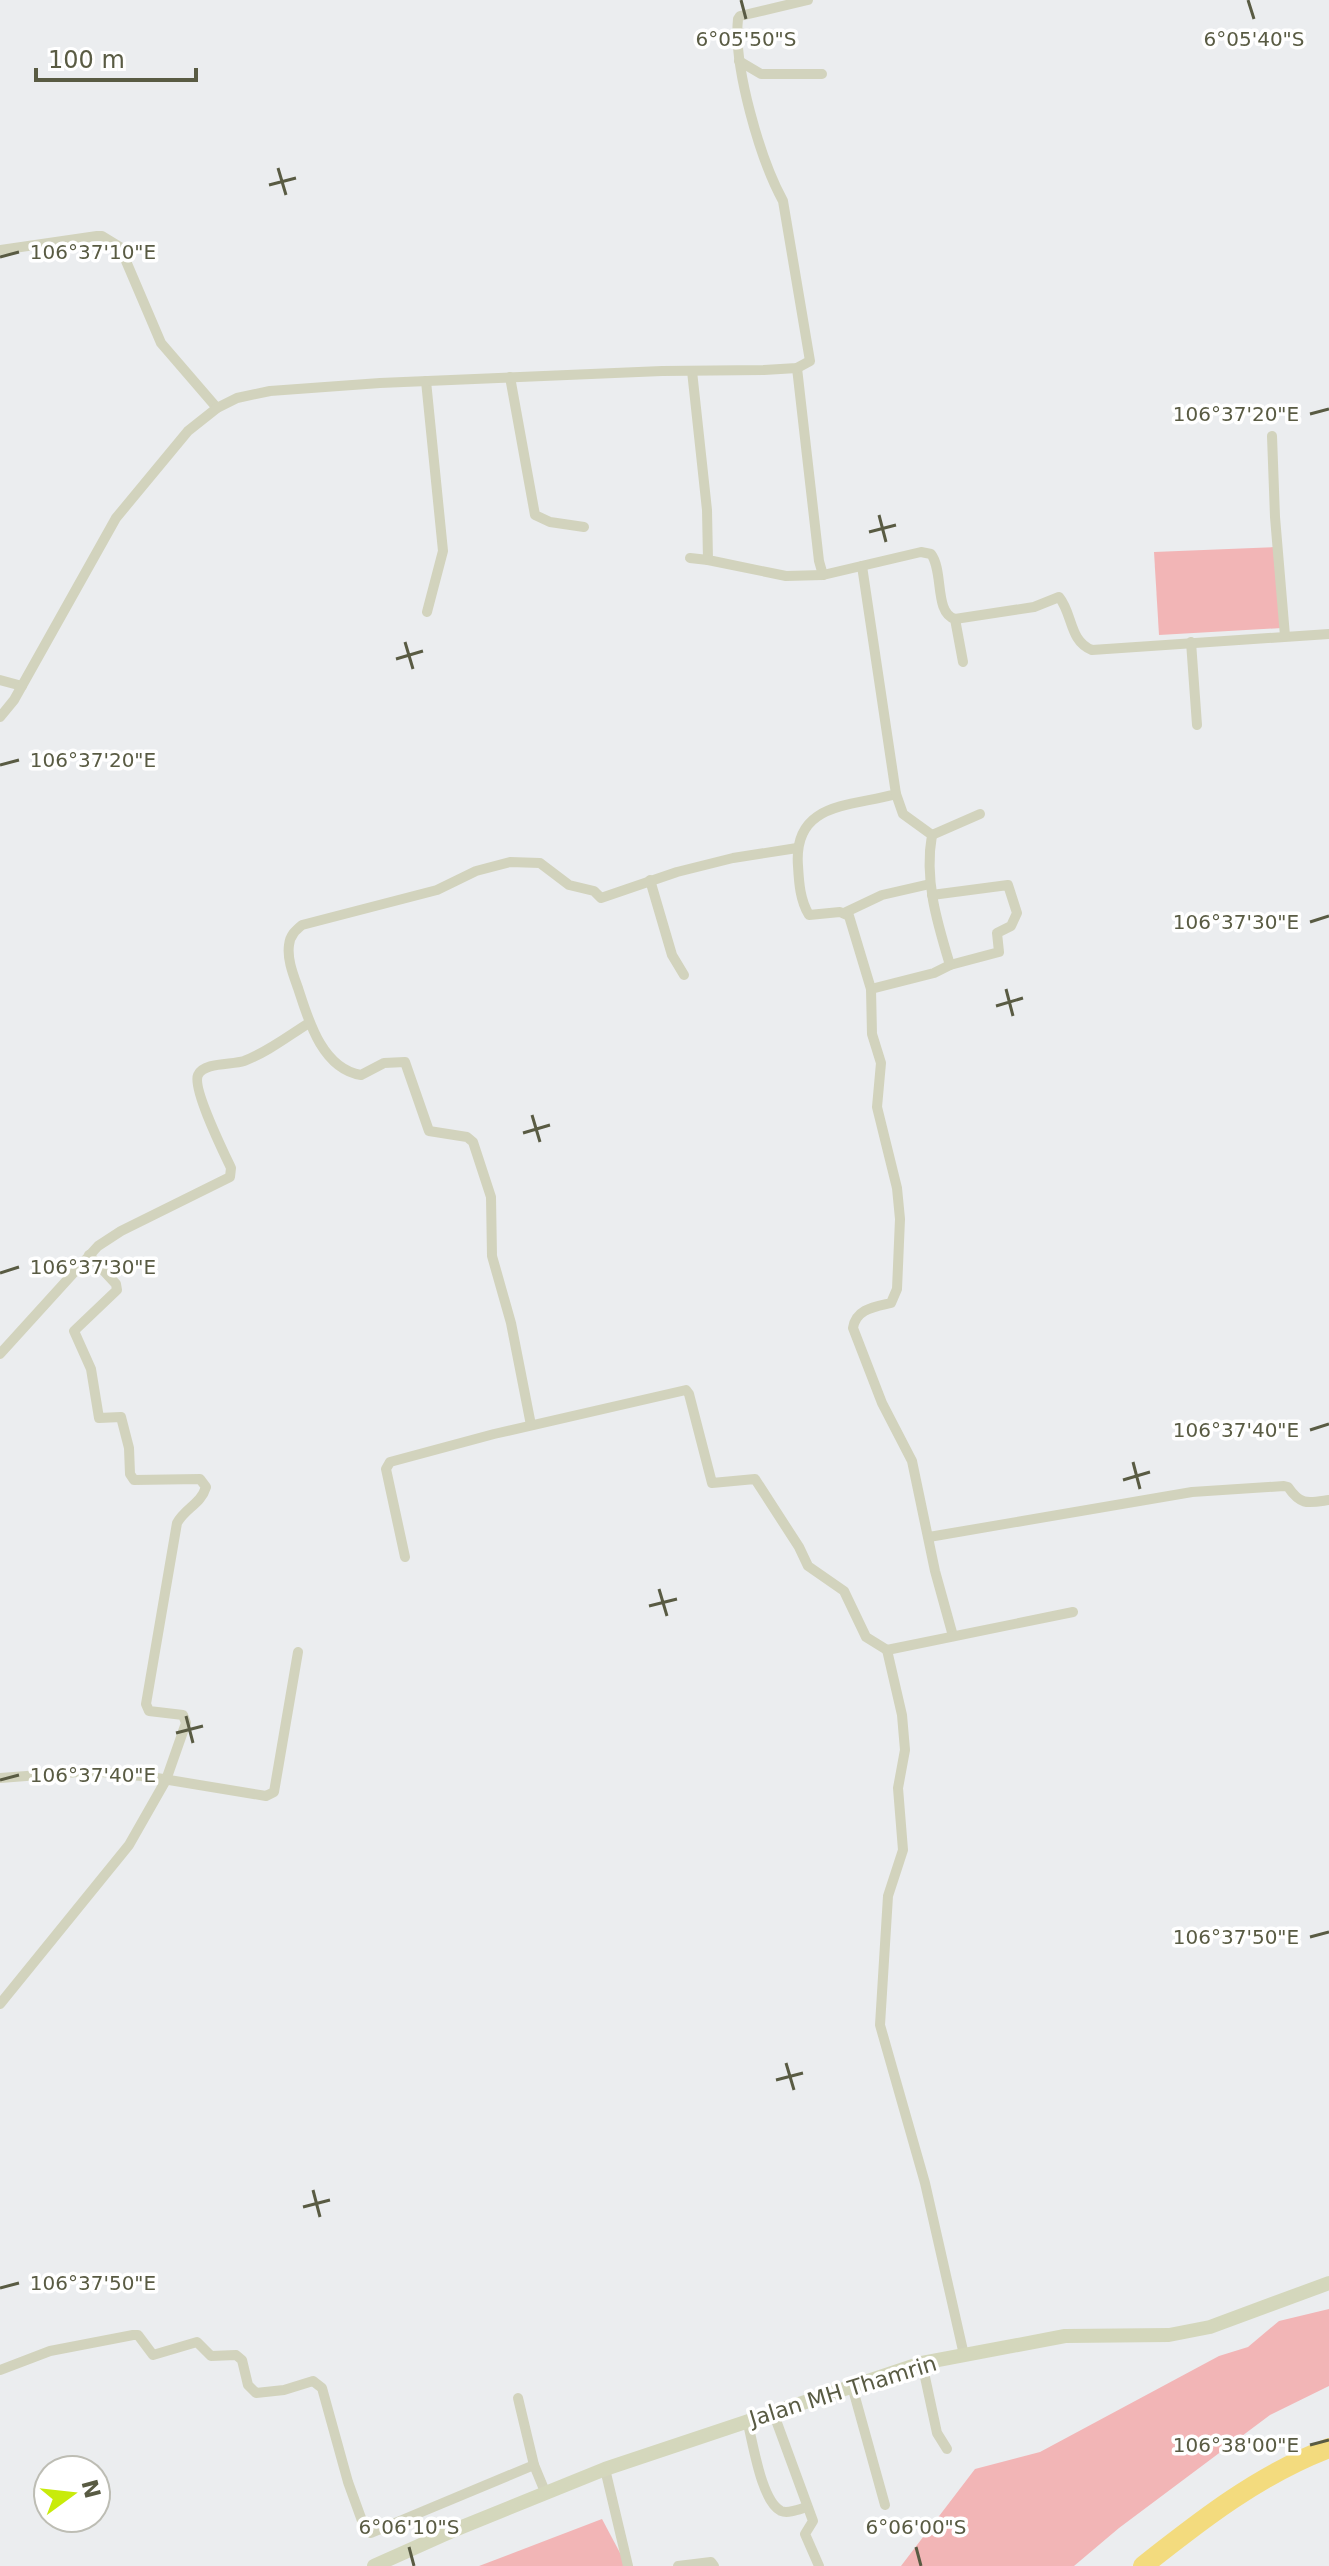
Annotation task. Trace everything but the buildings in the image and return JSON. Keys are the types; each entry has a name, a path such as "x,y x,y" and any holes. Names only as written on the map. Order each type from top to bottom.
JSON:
{"street":[{"path":"0,717 22,686 116,518 188,431 217,408 237,398 270,391 426,381 797,368 806,364 810,357 783,201 771,179 739,61 736,38 739,18 808,0"},
{"path":"739,61 761,74 822,74"},
{"path":"0,250 97,236 114,242 120,247 161,343 217,408"},
{"path":"797,368 823,575"},
{"path":"692,371 707,510 708,560"},
{"path":"510,377 535,515 550,522 584,527"},
{"path":"426,381 443,551 427,612"},
{"path":"1272,436 1285,636"},
{"path":"690,558 786,576 823,575 921,552 931,554 937,562 946,615 955,619 1034,607 1059,597 1076,638 1082,646 1092,650 1329,634"},
{"path":"862,566 896,794 903,814 932,835"},
{"path":"955,619 963,662"},
{"path":"1191,642 1197,725"},
{"path":"0,680 22,686"},
{"path":"871,989 999,952 997,933 1011,926 1017,913 1008,885 882,895 844,913 809,915 800,890 797,848 807,827 820,812 896,794"},
{"path":"932,835 980,814"},
{"path":"932,835 928,868 931,890 950,965"},
{"path":"531,1425 511,1323 492,1256 491,1197 473,1142 467,1137 429,1131 405,1062 384,1063 366,1074 355,1074 332,1058 309,1023 291,966 288,944 293,933 302,925 437,890 476,871 510,862 540,863 569,885 594,891 601,898 650,880 733,858 797,848"},
{"path":"650,880 672,955 684,975"},
{"path":"844,913 849,916 871,989 872,1034 881,1063 877,1107 897,1188 900,1219 897,1289 891,1303 859,1313 853,1328 882,1403 912,1461 935,1571 953,1636"},
{"path":"0,1354 98,1246 121,1231 230,1177 231,1168 200,1094 199,1072 243,1061 275,1046 309,1023"},
{"path":"0,2004 129,1845 166,1780 186,1718 147,1709 150,1670 177,1523 204,1495 206,1487 200,1479 134,1480 121,1417 99,1418 91,1369 74,1331 117,1290 116,1284 89,1255"},
{"path":"405,1557 386,1469 388,1463 531,1425 686,1390 712,1483 755,1479 808,1566 844,1591 866,1637 887,1650 1073,1612"},
{"path":"929,1537 1227,1488 1284,1486 1297,1499 1307,1503 1329,1500"},
{"path":"887,1650 902,1715 905,1750 898,1788 903,1850 888,1896 880,2025 925,2183 964,2355"},
{"path":"0,1778 92,1771 271,1795 298,1652"},
{"name":"Jalan MH Thamrin","path":"374,2566 392,2562 605,2469 922,2363 1065,2336 1169,2335 1210,2327 1329,2283"},
{"path":"0,2370 50,2351 138,2335 153,2355 197,2342 211,2356 236,2355 242,2360 248,2385 256,2393 284,2390 313,2381 322,2388 348,2482 365,2529 371,2533 534,2465"},
{"path":"922,2363 937,2433 947,2449"},
{"path":"852,2386 885,2505"},
{"path":"518,2398 534,2465 546,2494"},
{"path":"773,2412 813,2523 805,2534 819,2566"},
{"path":"747,2420 766,2493 780,2511 807,2507"},
{"path":"605,2469 628,2566"},
{"path":"678,2566 703,2561 711,2562 714,2566"}],"shaded area":[{"path":"1276,547 1282,628 1159,635 1154,552"},
{"path":"1329,2309 1329,2386 1270,2415 1119,2528 1074,2566 901,2566 975,2469 1040,2452 1219,2356 1248,2347 1279,2321"},
{"path":"602,2519 627,2566 479,2566"}],"waterway":[{"path":"1143,2566 1209,2515 1255,2485 1329,2448"}]}
